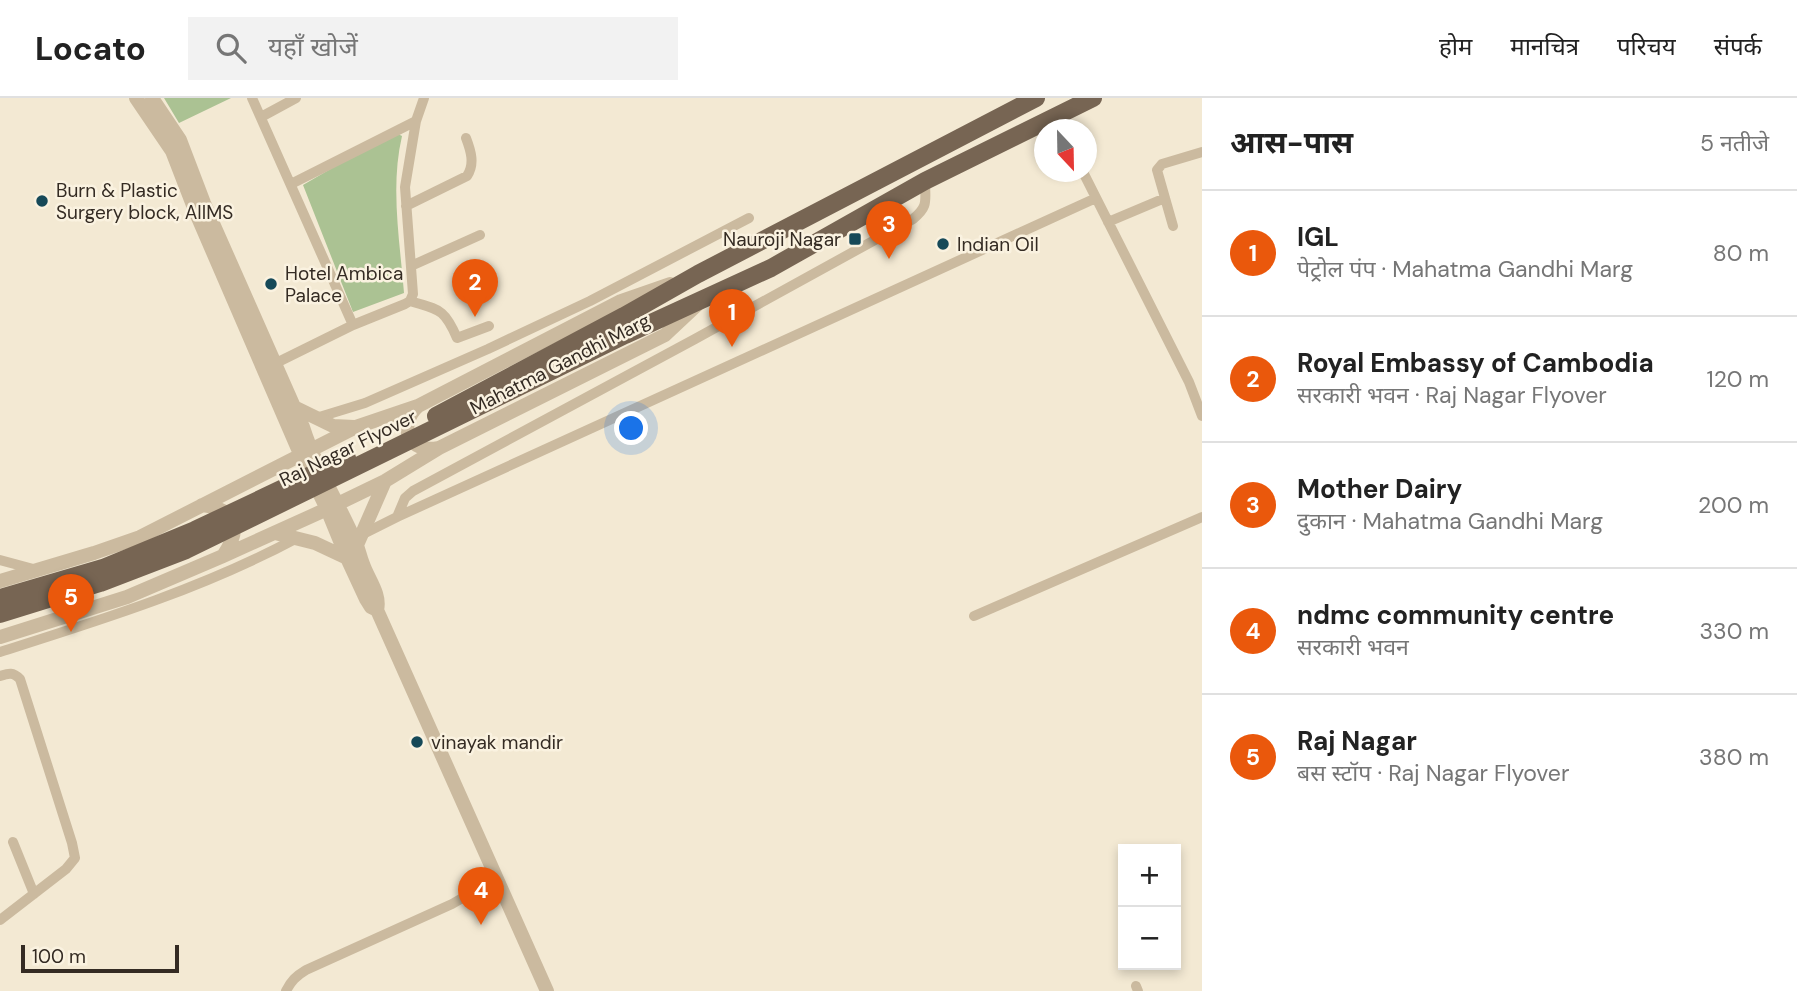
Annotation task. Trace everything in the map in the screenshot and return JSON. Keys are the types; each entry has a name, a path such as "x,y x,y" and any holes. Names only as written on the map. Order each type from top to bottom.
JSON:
{"main road":[{"path":"698,274 1034,98"},
{"name":"Mahatma Gandhi Marg","path":"1064,119 1093,98"},
{"name":"Mahatma Gandhi Marg","path":"705,297 771,268 925,181 1034,134"},
{"name":"Raj Nagar Flyover","path":"0,598 103,568 195,530 430,419 698,274"},
{"name":"Raj Nagar Flyover","path":"0,614 100,583 186,550 705,297"}],"street":[{"path":"252,98 353,325"},
{"path":"261,117 296,98"},
{"path":"410,301 413,294 405,187 416,121 424,98"},
{"path":"147,100 172,150 196,213 268,367 289,426 306,453 332,506 346,558 370,607 377,610"},
{"path":"291,184 416,121"},
{"path":"406,206 470,173 472,153 466,138"},
{"path":"1173,226 1157,170 1162,164 1202,152"},
{"path":"397,517 405,498 413,491 913,219 925,205 925,181"},
{"path":"1088,182 1189,382 1202,416"},
{"path":"359,540 397,517 1096,198"},
{"path":"1108,222 1165,198"},
{"path":"316,418 365,403 488,349 590,301 749,218"},
{"path":"411,266 480,235"},
{"path":"0,581 94,554 140,537 356,427 418,406 621,300 698,274"},
{"name":"Mahatma Gandhi Marg","path":"11,639 127,597 275,533 385,481 439,448 665,335 705,297"},
{"path":"268,367 353,325 410,301 438,309 457,338 489,326"},
{"path":"488,349 494,367"},
{"path":"268,367 294,407 306,453"},
{"path":"418,406 407,422 407,432 420,448 439,448"},
{"path":"294,407 333,426 356,427"},
{"path":"281,465 289,426"},
{"path":"359,540 385,481"},
{"path":"202,505 222,509 234,526 233,541 223,556"},
{"path":"332,506 359,540 363,566 379,603 377,610 547,991"},
{"path":"974,616 1202,517"},
{"path":"275,533 315,543 346,558"},
{"path":"0,652 11,639 102,619 194,586 297,538"},
{"path":"0,561 37,570"},
{"path":"0,676 10,673 20,679 75,858 0,920"},
{"path":"13,842 34,894"},
{"path":"286,991 290,982 306,970 452,904 497,878"}],"green space":[{"path":"164,98 231,98 179,123"},
{"path":"394,132 402,136 396,195 404,293 353,312 303,185"}],"place":[{"name":"Burn & Plastic Surgery block, AIIMS","path":"42,201"},
{"name":"Nauroji Nagar","path":"855,239"},
{"name":"Indian Oil","path":"943,244"},
{"name":"Mother Dairy","path":"889,259"},
{"name":"Hotel Ambica Palace","path":"271,284"},
{"name":"Royal Embassy of Cambodia","path":"475,317"},
{"name":"IGL","path":"732,347"},
{"name":"Raj Nagar","path":"71,632"},
{"name":"vinayak mandir","path":"417,742"},
{"name":"ndmc community centre","path":"481,925"}]}
